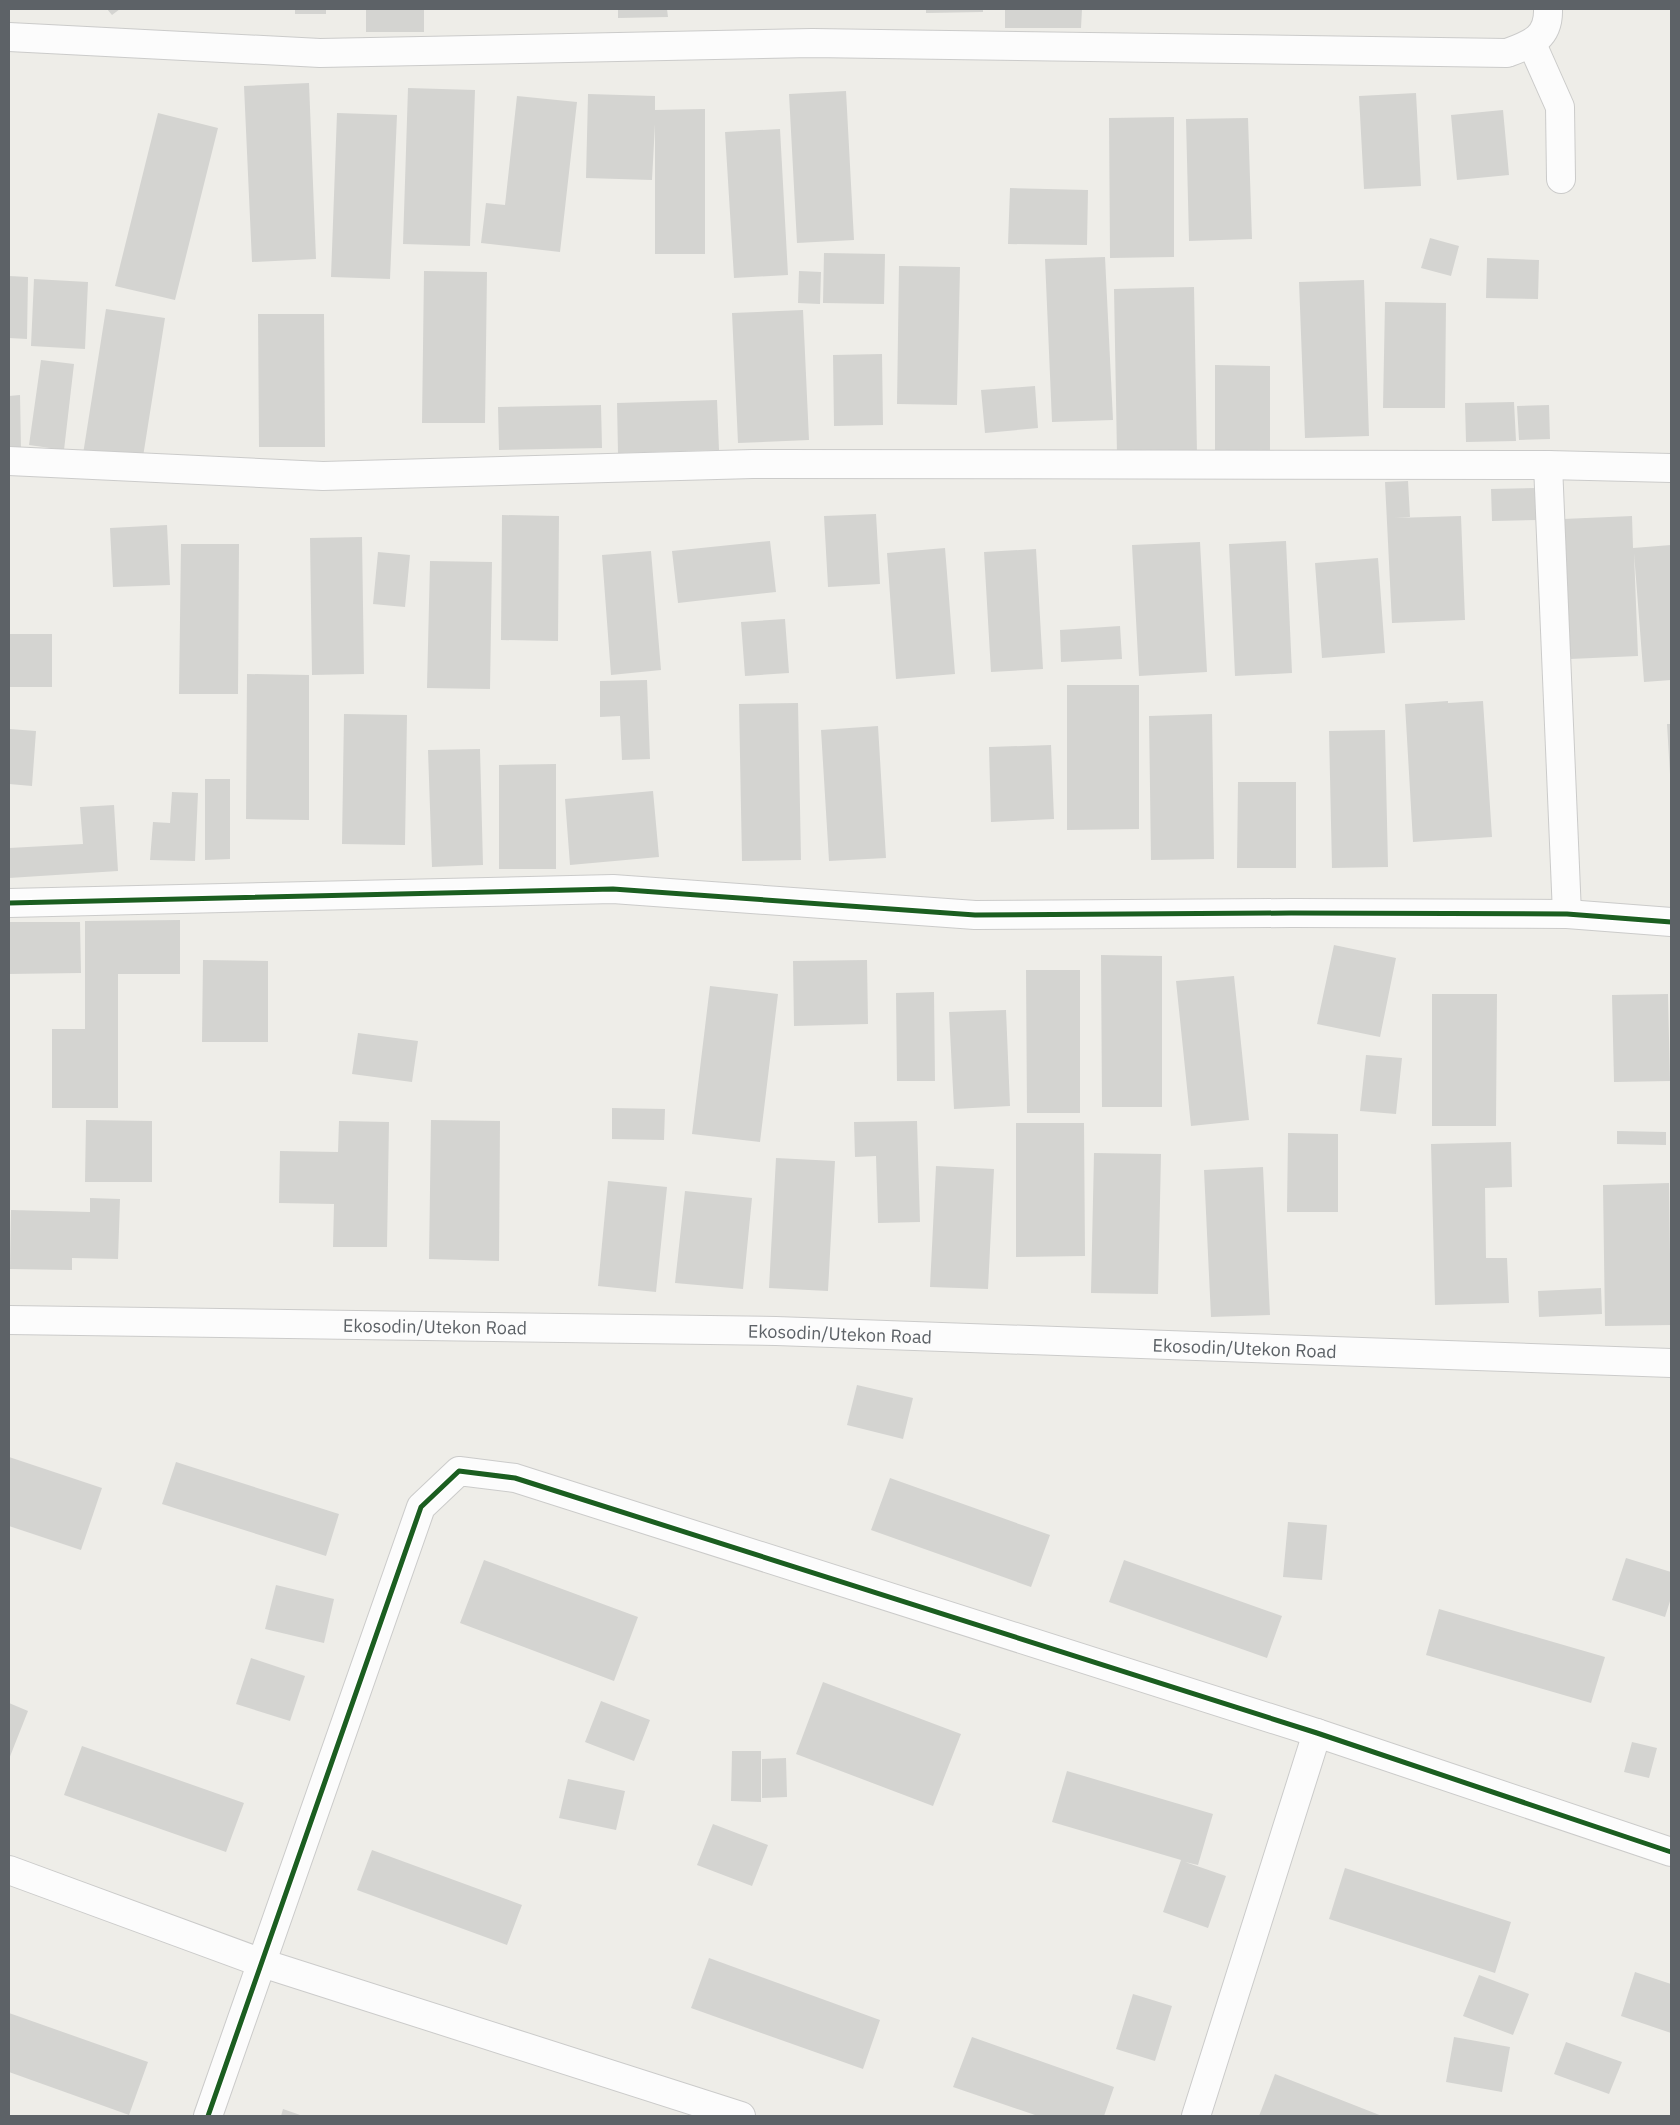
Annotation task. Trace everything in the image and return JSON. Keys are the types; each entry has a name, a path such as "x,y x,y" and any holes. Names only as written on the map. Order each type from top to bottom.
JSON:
{"street":[{"path":"9,37 320,53 812,43 1507,53 1532,44 1542,34 1548,20 1548,9"},
{"path":"1532,44 1560,107 1561,179"},
{"path":"9,461 323,476 753,464 1548,465 1671,468"},
{"path":"1548,465 1567,914"},
{"path":"9,903 613,889 975,915 1567,914 1671,922"},
{"name":"Ekosodin/Utekon Road","path":"9,1320 776,1331 1671,1363"},
{"path":"208,2116 421,1507 460,1470 515,1478 1317,1733 1671,1852"},
{"path":"1196,2116 1317,1733"},
{"path":"9,1870 262,1962 742,2116"}],"building":[{"path":"107,9 120,9 112,15"},
{"path":"295,9 326,9 326,14 295,14"},
{"path":"366,9 424,9 424,32 366,32"},
{"path":"618,9 667,9 668,17 618,18"},
{"path":"926,9 983,9 983,12 926,13"},
{"path":"1005,9 1082,9 1081,28 1005,28"},
{"path":"309,83 316,259 252,262 244,86"},
{"path":"408,88 475,90 470,246 403,244"},
{"path":"846,91 854,240 797,243 789,94"},
{"path":"1416,93 1421,186 1364,189 1359,96"},
{"path":"588,94 655,96 655,110 705,109 705,254 655,254 655,124 652,180 586,178"},
{"path":"517,96 577,102 560,252 481,243 486,203 505,205"},
{"path":"1503,110 1509,175 1457,180 1451,115"},
{"path":"158,113 218,128 175,300 115,286"},
{"path":"337,113 397,115 390,279 331,277"},
{"path":"1174,117 1174,257 1110,258 1109,118"},
{"path":"1248,118 1252,239 1189,241 1186,119"},
{"path":"780,129 788,275 734,278 725,132"},
{"path":"1010,188 1088,190 1087,245 1008,244"},
{"path":"1430,238 1459,246 1451,276 1421,268"},
{"path":"824,253 885,254 884,304 823,303"},
{"path":"1105,257 1113,420 1052,422 1045,259"},
{"path":"1487,258 1539,260 1538,299 1486,298"},
{"path":"899,266 960,267 957,405 897,404"},
{"path":"424,271 487,272 485,423 422,423"},
{"path":"799,271 821,272 820,304 798,303"},
{"path":"9,276 28,277 27,339 9,338"},
{"path":"34,279 88,282 85,349 31,346"},
{"path":"1364,280 1369,436 1305,438 1299,282"},
{"path":"1194,287 1197,454 1117,455 1114,289"},
{"path":"1385,302 1446,303 1445,408 1383,408"},
{"path":"106,309 165,318 142,463 83,454"},
{"path":"803,310 809,440 738,443 732,313"},
{"path":"258,314 324,314 325,447 259,447"},
{"path":"882,354 883,425 834,426 833,355"},
{"path":"41,360 74,364 64,450 29,445"},
{"path":"1215,365 1270,366 1270,452 1215,452"},
{"path":"1035,386 1038,428 985,433 981,390"},
{"path":"20,395 21,450 9,451 9,396"},
{"path":"717,400 719,450 618,453 617,403"},
{"path":"1514,402 1516,441 1466,442 1465,403"},
{"path":"601,405 602,448 499,450 498,407"},
{"path":"1549,405 1550,439 1519,440 1517,406"},
{"path":"1408,481 1410,517 1395,518 1461,516 1465,620 1392,623 1385,482"},
{"path":"1536,488 1537,520 1492,521 1491,489"},
{"path":"876,514 880,584 828,587 824,516"},
{"path":"502,515 559,516 558,641 501,640"},
{"path":"1632,516 1633,548 1671,545 1671,680 1644,682 1634,553 1638,656 1570,659 1563,519"},
{"path":"167,525 170,585 113,587 110,528"},
{"path":"362,537 364,674 312,675 310,538"},
{"path":"770,541 776,592 678,603 672,551"},
{"path":"1286,541 1292,673 1235,676 1229,544"},
{"path":"1200,542 1207,672 1139,676 1132,545"},
{"path":"181,544 239,544 238,694 179,694"},
{"path":"945,548 955,674 896,679 887,553"},
{"path":"1036,549 1043,669 991,672 984,552"},
{"path":"651,551 661,670 611,675 602,555"},
{"path":"378,552 410,555 405,607 373,604"},
{"path":"1378,558 1385,653 1322,658 1315,563"},
{"path":"430,561 492,562 490,689 427,688"},
{"path":"785,619 789,673 745,676 741,622"},
{"path":"1120,626 1122,659 1061,662 1060,630"},
{"path":"9,634 52,634 52,687 9,687"},
{"path":"247,674 309,675 309,820 246,819"},
{"path":"647,680 650,759 622,760 620,716 600,717 600,681"},
{"path":"1067,685 1139,685 1139,829 1067,830"},
{"path":"1448,701 1448,703 1483,701 1492,837 1413,842 1405,704"},
{"path":"798,703 801,860 742,861 739,704"},
{"path":"344,714 407,715 405,845 342,844"},
{"path":"1212,714 1214,859 1151,860 1149,716"},
{"path":"1667,724 1671,724 1671,774 1670,774"},
{"path":"878,726 886,858 829,861 821,730"},
{"path":"9,729 36,731 32,786 9,784"},
{"path":"1385,730 1388,867 1332,868 1329,731"},
{"path":"1051,745 1054,819 991,822 989,747"},
{"path":"480,749 483,865 432,867 428,750"},
{"path":"556,764 556,869 499,869 499,765"},
{"path":"205,779 230,779 230,859 205,860"},
{"path":"1238,782 1296,782 1296,868 1237,868"},
{"path":"653,791 659,857 570,865 565,799"},
{"path":"172,792 198,793 195,861 150,860 153,822 170,823"},
{"path":"114,805 118,871 9,878 9,848 83,844 80,807"},
{"path":"180,920 180,974 118,974 118,1108 52,1108 52,1029 85,1029 85,921"},
{"path":"9,922 80,922 81,973 9,974"},
{"path":"1334,945 1396,958 1380,1037 1317,1024"},
{"path":"1101,955 1162,956 1162,1107 1102,1107"},
{"path":"203,960 268,961 268,1042 202,1042"},
{"path":"867,960 868,1024 794,1026 793,961"},
{"path":"1026,970 1080,970 1080,1113 1027,1113"},
{"path":"1234,976 1249,1120 1191,1126 1176,981"},
{"path":"710,986 778,994 760,1142 692,1134"},
{"path":"934,992 935,1081 897,1081 896,993"},
{"path":"1432,994 1497,994 1496,1126 1432,1126"},
{"path":"1668,994 1670,1081 1614,1082 1612,995"},
{"path":"1006,1010 1010,1106 954,1109 949,1012"},
{"path":"358,1033 418,1041 412,1082 352,1074"},
{"path":"1366,1055 1402,1058 1396,1114 1360,1111"},
{"path":"612,1108 665,1109 664,1140 612,1139"},
{"path":"86,1120 152,1121 152,1182 85,1182"},
{"path":"431,1120 500,1121 499,1261 429,1259"},
{"path":"339,1121 389,1122 387,1247 333,1247 334,1204 279,1203 280,1151 338,1152"},
{"path":"917,1121 920,1222 878,1223 876,1156 855,1157 854,1122"},
{"path":"1016,1123 1084,1123 1085,1256 1016,1257"},
{"path":"1617,1131 1666,1132 1666,1145 1617,1144"},
{"path":"1288,1133 1338,1134 1338,1212 1287,1212"},
{"path":"1511,1142 1512,1187 1485,1188 1486,1258 1507,1258 1509,1303 1435,1305 1431,1144"},
{"path":"1094,1153 1161,1154 1158,1294 1091,1293"},
{"path":"776,1158 835,1161 828,1291 769,1288"},
{"path":"936,1166 994,1169 988,1289 930,1287"},
{"path":"1263,1167 1270,1315 1211,1317 1204,1170"},
{"path":"608,1181 667,1187 656,1292 598,1286"},
{"path":"1669,1183 1671,1325 1605,1326 1603,1185"},
{"path":"685,1191 752,1198 743,1289 675,1283"},
{"path":"90,1198 120,1199 118,1259 72,1258 72,1270 10,1269 11,1210 90,1212"},
{"path":"1601,1288 1602,1314 1539,1317 1538,1291"},
{"path":"857,1385 913,1398 903,1439 847,1425"},
{"path":"9,1457 102,1488 81,1550 9,1526"},
{"path":"176,1462 339,1514 326,1556 162,1504"},
{"path":"890,1478 1050,1535 1031,1587 871,1530"},
{"path":"1288,1522 1327,1525 1322,1580 1283,1577"},
{"path":"1626,1558 1671,1572 1671,1598 1665,1617 1612,1600"},
{"path":"484,1560 638,1617 614,1681 460,1623"},
{"path":"1124,1560 1282,1616 1267,1658 1109,1602"},
{"path":"276,1585 334,1599 324,1643 265,1629"},
{"path":"1439,1609 1605,1657 1591,1703 1426,1655"},
{"path":"251,1658 305,1676 290,1721 236,1704"},
{"path":"823,1682 961,1734 933,1806 796,1754"},
{"path":"601,1701 650,1720 634,1761 585,1742"},
{"path":"9,1703 28,1711 9,1759"},
{"path":"1632,1742 1657,1748 1649,1778 1624,1772"},
{"path":"82,1746 244,1803 226,1852 64,1795"},
{"path":"732,1751 761,1751 761,1802 731,1801"},
{"path":"786,1758 787,1797 762,1798 762,1759"},
{"path":"1067,1771 1213,1814 1198,1865 1185,1862 1226,1876 1208,1928 1163,1912 1181,1860 1052,1822"},
{"path":"568,1779 625,1791 616,1830 559,1818"},
{"path":"713,1824 768,1845 752,1886 697,1865"},
{"path":"372,1850 522,1905 507,1945 357,1890"},
{"path":"1345,1868 1511,1922 1495,1973 1329,1919"},
{"path":"709,1958 880,2020 863,2069 691,2008"},
{"path":"1635,1972 1671,1984 1671,2033 1621,2016"},
{"path":"1479,1975 1529,1994 1513,2035 1463,2016"},
{"path":"1133,1994 1172,2006 1155,2061 1116,2049"},
{"path":"9,2013 148,2062 129,2115 9,2072"},
{"path":"972,2037 1114,2087 1104,2116 1038,2116 953,2087"},
{"path":"1454,2037 1510,2047 1502,2092 1446,2082"},
{"path":"1566,2042 1622,2062 1609,2094 1554,2074"},
{"path":"1275,2074 1382,2116 1259,2116"},
{"path":"283,2109 303,2116 281,2116"}],"cycle path":[{"path":"9,903 613,889 975,915 1567,914 1671,922"},
{"path":"208,2116 421,1507 459,1471 515,1478 1317,1733 1671,1852"}]}
